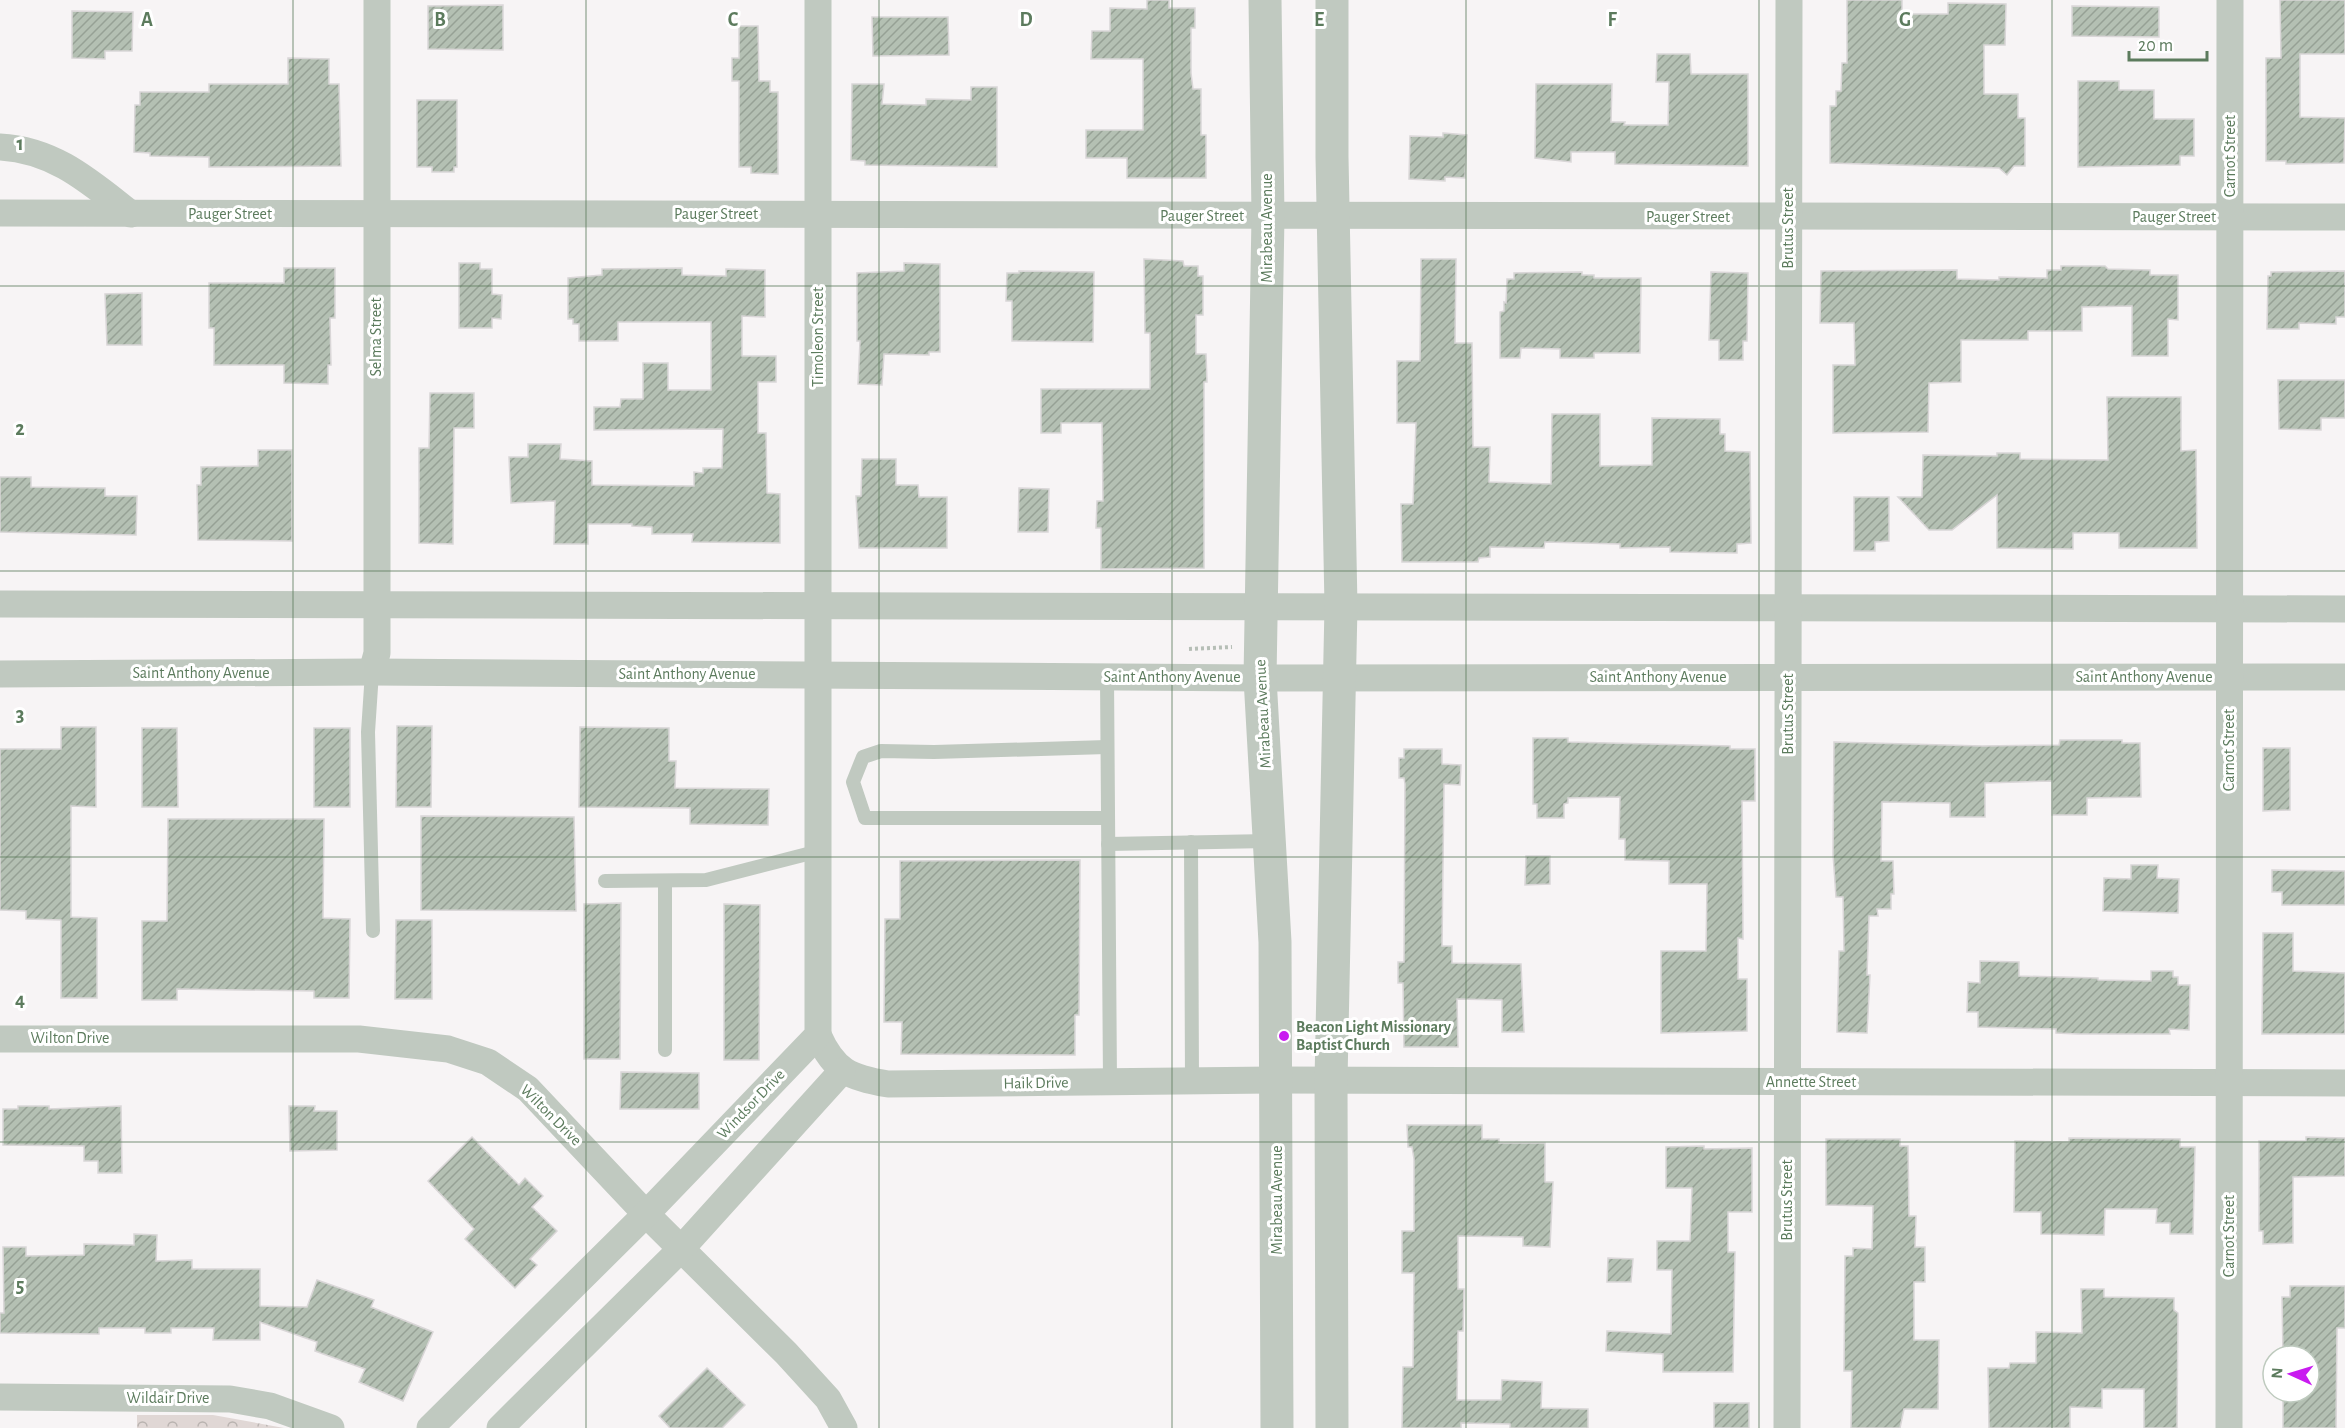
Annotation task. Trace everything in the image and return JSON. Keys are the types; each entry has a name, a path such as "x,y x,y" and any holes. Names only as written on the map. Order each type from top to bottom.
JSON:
{"street":[{"name":"Selma Street","path":"372,672 377,653 377,0"},
{"name":"Timoleon Street","path":"818,0 819,675"},
{"name":"Mirabeau Avenue","path":"1265,0 1268,216 1260,678 1275,942 1277,1428"},
{"path":"1332,0 1333,217 1341,606 1331,1080 1332,1428"},
{"name":"Brutus Street","path":"1787,1428 1789,0"},
{"name":"Carnot Street","path":"2229,1428 2230,0"},
{"path":"0,147 43,154 71,167 131,214"},
{"name":"Pauger Street","path":"0,213 2345,217"},
{"path":"0,604 377,603 2345,609"},
{"name":"Saint Anthony Avenue","path":"0,674 372,672 1260,678 2345,677"},
{"path":"500,1428 681,1249 842,1071 824,1048 818,1035 819,675"},
{"name":"Windsor Drive","path":"430,1428 646,1214 818,1035"},
{"name":"Wilton Drive","path":"0,1039 359,1039 448,1049 488,1062 528,1089 646,1214 828,1399 844,1428"},
{"name":"Haik Drive","path":"842,1071 858,1079 888,1084 1276,1080"},
{"name":"Annette Street","path":"1276,1080 2345,1083"},
{"name":"Wildair Drive","path":"0,1397 230,1399 270,1406 331,1428"}],"lane":[{"path":"372,672 368,732 373,931"},
{"path":"1107,677 1110,1082"},
{"path":"1107,747 934,752 881,750 863,757 853,782 865,818 1108,818"},
{"path":"1108,844 1269,841"},
{"path":"1191,842 1192,1081"},
{"path":"605,881 706,880 819,851"},
{"path":"665,881 665,1050"}],"green space":[{"path":"137,1415 213,1415 284,1428 137,1428"}],"building":[{"path":"1147,0 1169,0 1169,8 1195,8 1195,28 1191,28 1191,73 1193,89 1201,89 1201,135 1206,135 1206,178 1127,178 1127,158 1086,158 1086,130 1143,130 1143,59 1091,59 1092,31 1110,31 1110,8 1147,9"},
{"path":"1847,0 1902,0 1902,14 1948,14 1948,3 2006,4 2005,45 1984,45 1984,94 2018,94 2018,118 2025,118 2025,166 2014,166 2007,175 1999,168 1830,163 1830,106 1836,106 1836,91 1841,91 1842,63 1847,63"},
{"path":"2280,0 2345,0 2345,54 2300,54 2300,117 2345,118 2344,163 2286,164 2286,161 2266,161 2266,58 2281,58"},
{"path":"503,5 503,50 428,49 428,6"},
{"path":"2072,6 2159,7 2159,37 2072,36"},
{"path":"72,11 133,12 132,51 105,51 105,59 72,58"},
{"path":"872,17 948,17 949,55 873,56"},
{"path":"739,26 758,26 759,81 770,81 770,92 778,92 778,174 751,173 751,167 739,167 739,81 732,81 732,58 739,58"},
{"path":"1657,54 1690,54 1691,74 1748,74 1748,166 1615,164 1615,152 1571,152 1571,162 1535,158 1536,84 1612,84 1611,122 1625,122 1624,125 1668,125 1669,82 1656,82"},
{"path":"288,58 329,59 329,84 339,84 341,166 209,167 209,157 150,156 150,153 134,152 135,105 140,105 140,92 209,92 209,84 288,84"},
{"path":"2078,81 2119,81 2119,90 2154,90 2154,119 2194,119 2194,156 2180,156 2180,165 2078,167"},
{"path":"852,84 884,84 882,104 926,105 926,99 971,100 971,87 997,87 997,167 865,165 865,161 851,160"},
{"path":"417,100 457,100 457,167 454,167 454,172 432,172 432,167 417,167"},
{"path":"1443,133 1467,135 1465,178 1445,177 1445,181 1409,179 1410,136 1443,137"},
{"path":"1144,259 1183,261 1184,266 1198,266 1198,276 1203,276 1203,315 1196,315 1196,354 1206,354 1204,568 1101,569 1101,528 1096,528 1097,501 1103,501 1102,423 1061,423 1061,433 1041,433 1041,389 1150,389 1150,333 1145,333"},
{"path":"1421,259 1456,259 1455,343 1472,343 1473,447 1490,447 1489,482 1551,484 1552,414 1600,414 1600,466 1652,465 1652,418 1720,419 1720,434 1725,434 1725,451 1750,452 1751,543 1737,544 1737,553 1670,552 1670,547 1620,548 1620,544 1545,542 1544,548 1490,547 1490,557 1479,558 1478,562 1402,562 1401,504 1413,504 1416,423 1397,423 1397,361 1420,361"},
{"path":"459,263 480,263 480,269 492,269 492,294 502,295 501,319 492,318 492,328 459,328"},
{"path":"904,263 940,264 940,352 929,352 929,355 884,354 882,385 858,384 860,341 857,341 857,273 904,271"},
{"path":"2061,266 2105,266 2108,269 2150,270 2150,275 2178,275 2178,320 2168,319 2168,356 2132,356 2132,306 2082,307 2082,331 2028,331 2028,340 1961,340 1961,382 1929,383 1928,432 1833,433 1833,365 1855,365 1854,323 1820,323 1821,271 1957,270 1957,279 1999,280 1999,277 2047,278 2047,270 2061,270"},
{"path":"284,268 335,268 335,318 330,318 331,365 328,365 328,384 284,383 284,365 214,365 214,328 209,328 209,283 284,283"},
{"path":"682,268 682,275 726,276 726,269 765,270 765,317 742,316 742,356 776,356 776,382 758,382 758,433 766,433 767,493 780,494 780,543 692,542 693,534 652,534 652,527 632,526 632,524 588,524 588,544 554,544 555,501 511,503 509,457 528,457 528,444 561,444 560,459 592,461 592,485 694,486 694,472 703,473 703,468 722,468 723,429 594,430 594,407 620,407 621,399 643,399 643,363 668,363 668,390 711,390 711,322 618,322 618,341 579,341 579,324 573,324 573,319 568,319 568,278 602,275 602,269"},
{"path":"1019,271 1094,272 1093,342 1012,341 1012,301 1006,301 1007,273 1019,273"},
{"path":"2345,271 2345,317 2336,317 2336,324 2299,323 2299,329 2267,329 2268,276 2271,276 2271,272"},
{"path":"1582,272 1582,275 1594,275 1594,278 1641,278 1640,353 1594,353 1594,358 1560,358 1560,349 1521,348 1520,358 1500,358 1500,312 1504,311 1504,302 1506,303 1507,279 1514,279 1514,273"},
{"path":"1711,272 1748,273 1747,341 1743,341 1743,360 1719,360 1719,340 1709,340"},
{"path":"142,293 142,345 107,345 105,294"},
{"path":"2278,380 2345,380 2345,418 2321,418 2321,430 2279,429"},
{"path":"430,393 474,393 474,428 454,428 453,544 419,543 419,448 429,448"},
{"path":"2107,397 2181,397 2181,451 2196,450 2197,548 2119,548 2119,533 2073,533 2073,549 1997,548 1997,495 1952,530 1929,530 1898,497 1922,497 1923,455 1997,456 1997,453 2020,453 2020,459 2108,460"},
{"path":"258,450 292,450 292,541 198,540 197,485 201,485 201,467 258,466"},
{"path":"862,459 896,459 896,485 918,485 919,497 947,497 947,548 859,548 856,496 861,496"},
{"path":"0,477 31,477 31,487 105,488 105,496 137,496 136,535 0,532"},
{"path":"1019,488 1049,489 1048,532 1018,532"},
{"path":"1854,497 1889,497 1889,541 1875,542 1875,551 1854,551"},
{"path":"397,726 432,726 431,807 396,807"},
{"path":"61,727 96,727 96,807 71,806 71,917 97,918 97,998 61,998 61,920 26,919 26,911 0,910 0,749 61,749"},
{"path":"580,727 669,728 669,761 676,761 675,788 769,789 768,825 690,824 690,808 579,807"},
{"path":"142,728 177,728 178,807 142,807"},
{"path":"314,728 350,728 350,807 314,807"},
{"path":"1533,738 1568,738 1568,742 1730,746 1730,749 1755,749 1755,801 1742,801 1743,939 1738,938 1738,979 1747,979 1747,1031 1661,1033 1661,951 1706,951 1707,884 1669,884 1669,861 1625,860 1625,839 1619,839 1620,797 1568,798 1568,803 1564,804 1564,818 1537,818 1537,804 1533,804"},
{"path":"2060,740 2122,740 2122,743 2140,743 2141,797 2087,798 2087,815 2052,815 2052,781 1985,783 1985,817 1950,817 1950,803 1882,802 1881,861 1893,861 1894,894 1891,894 1891,909 1877,909 1878,916 1869,916 1867,975 1870,975 1867,1033 1837,1032 1839,951 1844,951 1843,897 1836,897 1833,854 1834,742 1982,746 2059,745"},
{"path":"2263,748 2290,748 2290,810 2263,811"},
{"path":"1404,749 1442,749 1442,764 1461,765 1460,785 1444,784 1442,946 1452,946 1452,963 1521,964 1524,1032 1502,1032 1502,1000 1457,999 1458,1047 1404,1047 1403,983 1398,983 1398,962 1404,962 1405,784 1404,778 1399,778 1399,758 1404,758"},
{"path":"421,816 574,817 576,911 421,910"},
{"path":"168,819 324,819 323,918 350,919 349,998 314,998 314,991 177,989 177,1000 142,1000 142,921 167,921"},
{"path":"1526,856 1550,856 1550,884 1525,885"},
{"path":"1080,860 1079,1015 1075,1015 1075,1055 901,1054 902,1022 884,1022 885,919 900,919 900,861"},
{"path":"2131,865 2158,865 2157,878 2179,879 2178,913 2103,911 2104,878 2131,879"},
{"path":"2272,870 2345,871 2345,905 2282,905 2282,892 2272,892"},
{"path":"621,903 620,1059 584,1059 584,904"},
{"path":"724,904 760,905 759,1060 724,1060"},
{"path":"396,920 432,920 432,999 395,999"},
{"path":"2263,933 2293,933 2293,971 2345,973 2345,1034 2262,1034"},
{"path":"1980,961 2019,962 2019,976 2151,981 2151,971 2173,971 2173,977 2178,977 2178,985 2190,985 2189,1030 2169,1029 2170,1034 2078,1034 2056,1033 2056,1029 1978,1027 1978,1012 1967,1012 1968,982 1980,983"},
{"path":"621,1072 699,1073 699,1109 620,1109"},
{"path":"18,1106 49,1106 49,1109 121,1106 122,1173 98,1173 98,1161 84,1161 84,1146 3,1145 3,1109 18,1109"},
{"path":"289,1106 315,1106 314,1111 337,1111 337,1150 290,1151"},
{"path":"1407,1125 1482,1125 1482,1139 1499,1139 1499,1143 1545,1143 1545,1182 1553,1182 1550,1247 1523,1246 1523,1237 1458,1236 1458,1289 1464,1289 1463,1331 1458,1331 1457,1400 1501,1400 1502,1380 1542,1382 1541,1408 1588,1409 1588,1428 1510,1428 1510,1424 1461,1423 1461,1428 1402,1428 1403,1367 1413,1367 1414,1273 1402,1273 1402,1231 1414,1231 1414,1159 1412,1147 1408,1147"},
{"path":"472,1137 519,1185 525,1178 543,1196 532,1207 557,1231 530,1259 537,1265 515,1288 465,1239 474,1229 428,1181"},
{"path":"2306,1137 2345,1138 2345,1176 2293,1177 2293,1243 2263,1244 2263,1231 2259,1231 2259,1141 2306,1141"},
{"path":"2069,1138 2180,1139 2180,1147 2195,1147 2193,1234 2170,1234 2170,1223 2156,1223 2157,1209 2105,1209 2104,1235 2041,1234 2041,1212 2014,1212 2015,1141 2069,1142"},
{"path":"1826,1139 1900,1139 1900,1146 1908,1146 1909,1216 1916,1216 1915,1247 1925,1247 1925,1282 1914,1282 1914,1340 1939,1340 1938,1409 1904,1409 1900,1428 1851,1428 1852,1371 1844,1371 1845,1256 1853,1256 1853,1248 1872,1249 1873,1206 1826,1205"},
{"path":"1704,1146 1704,1149 1752,1148 1752,1212 1728,1212 1728,1252 1735,1252 1733,1372 1663,1372 1663,1354 1606,1351 1607,1331 1671,1334 1672,1270 1657,1270 1657,1241 1690,1241 1692,1188 1666,1188 1666,1147"},
{"path":"134,1234 157,1235 156,1261 192,1260 192,1269 260,1269 260,1306 307,1307 317,1280 374,1300 371,1307 433,1332 403,1401 359,1382 365,1369 315,1351 317,1342 260,1322 260,1340 213,1340 214,1328 171,1328 171,1333 145,1333 145,1328 99,1328 99,1334 0,1333 0,1313 4,1313 3,1247 26,1247 26,1256 84,1255 84,1244 134,1245"},
{"path":"1608,1258 1633,1259 1631,1282 1607,1282"},
{"path":"2290,1286 2345,1286 2345,1328 2337,1328 2336,1428 2283,1428 2283,1404 2321,1404 2321,1344 2283,1344 2282,1297 2290,1297"},
{"path":"2081,1289 2104,1289 2104,1297 2174,1298 2174,1310 2178,1313 2177,1428 2144,1428 2144,1389 2102,1389 2102,1408 2070,1407 2070,1428 1989,1428 1988,1368 2009,1368 2010,1363 2036,1363 2036,1332 2082,1333"},
{"path":"707,1368 745,1405 722,1428 670,1428 659,1416"},
{"path":"1714,1403 1749,1403 1749,1428 1714,1428"}],"place":[{"name":"Beacon Light Missionary Baptist Church","path":"1284,1036"}]}
